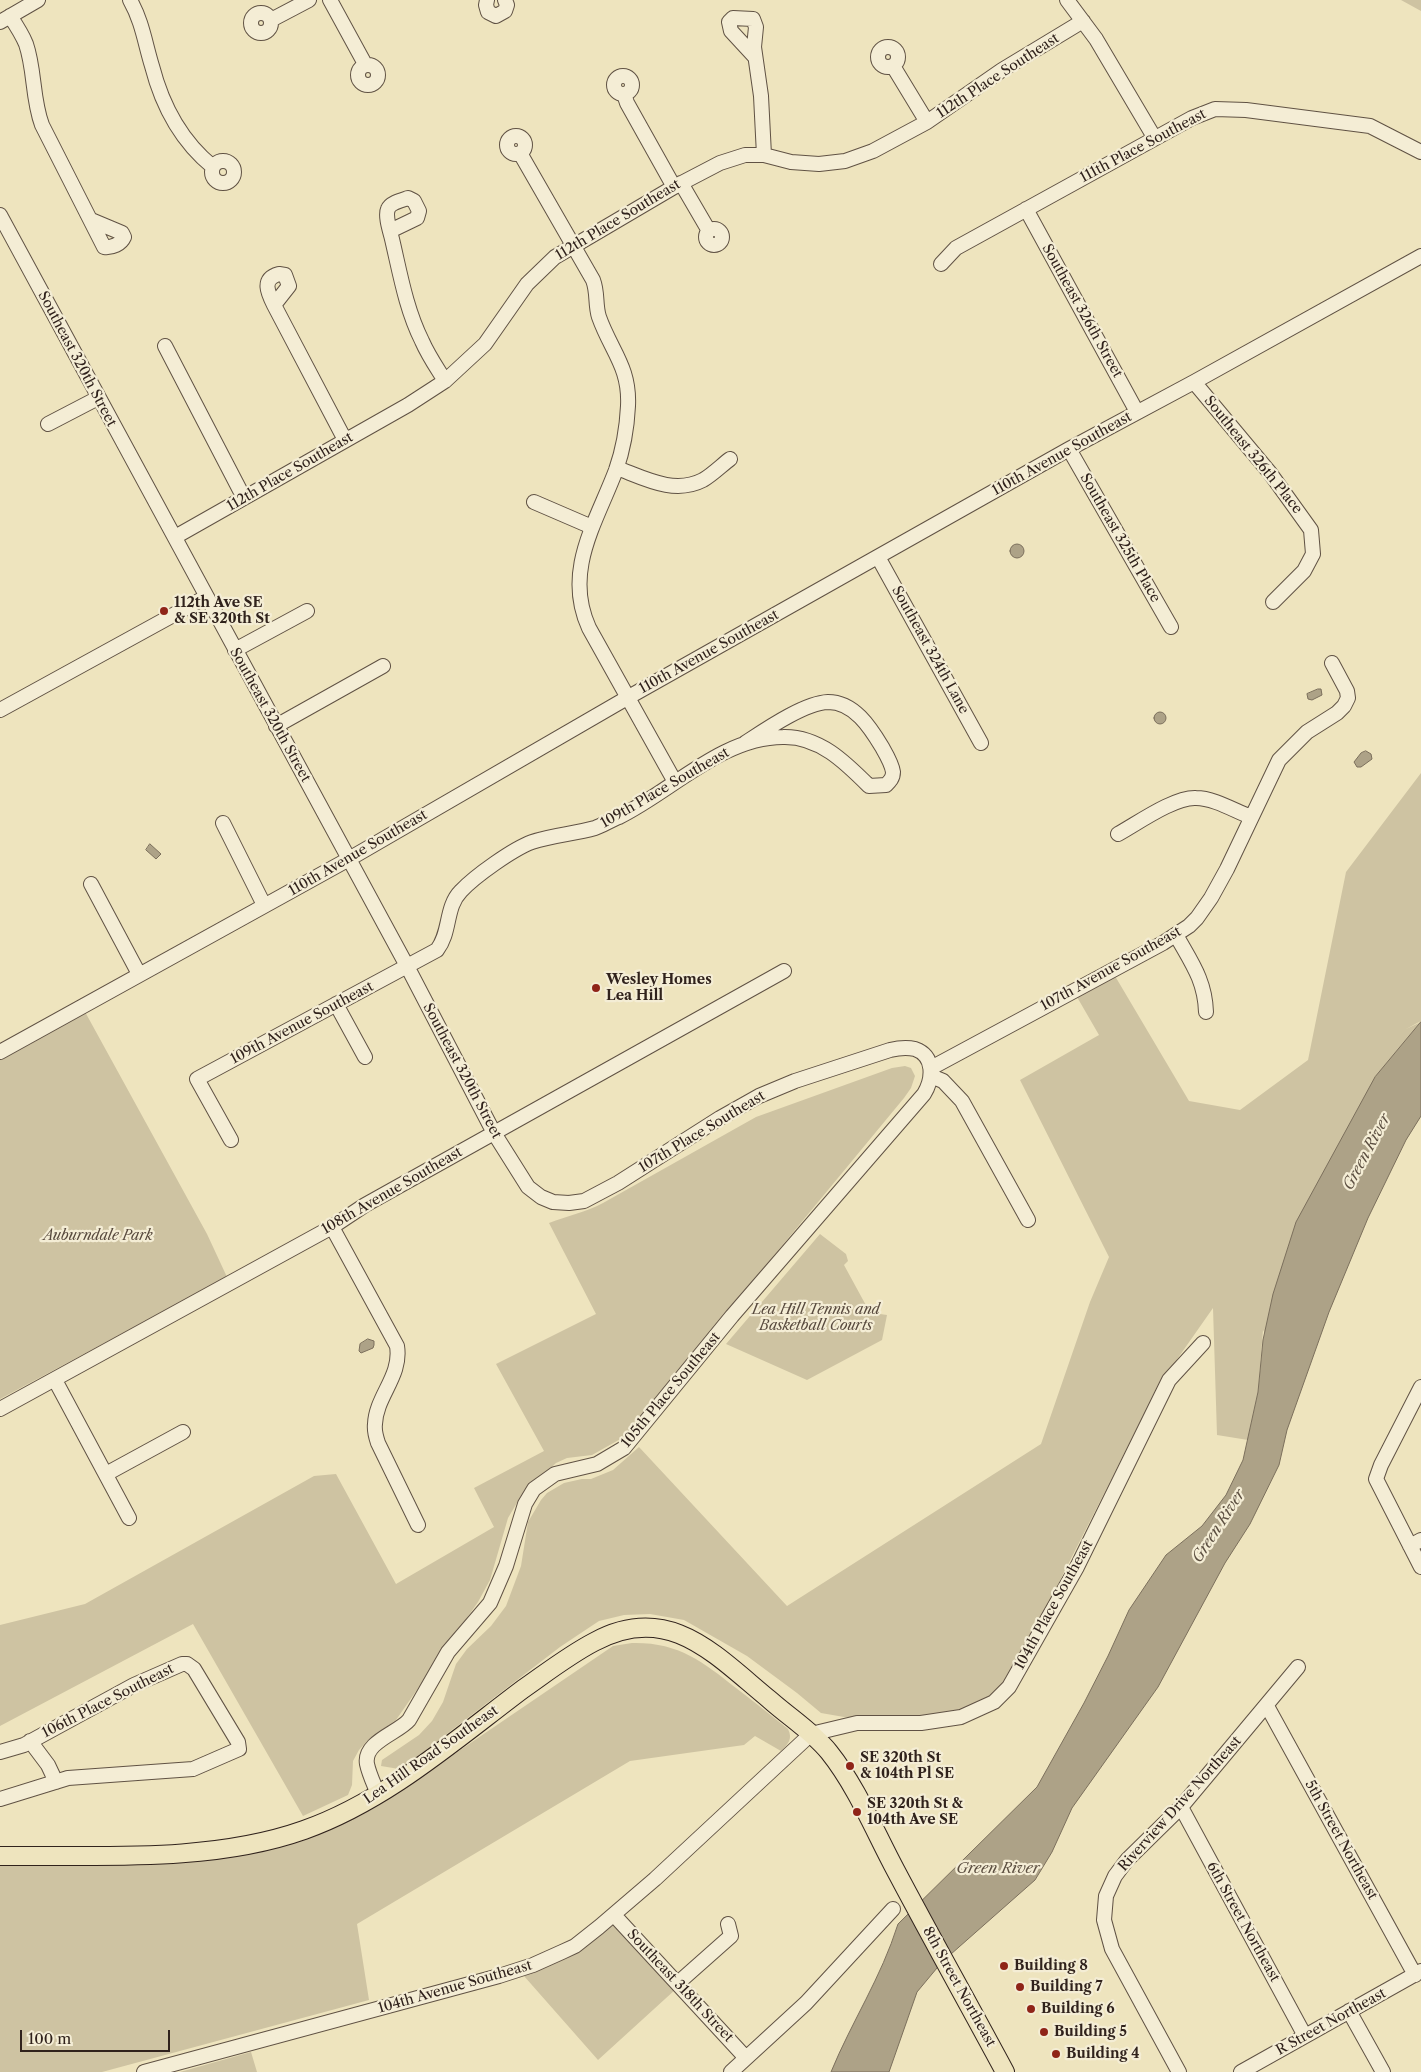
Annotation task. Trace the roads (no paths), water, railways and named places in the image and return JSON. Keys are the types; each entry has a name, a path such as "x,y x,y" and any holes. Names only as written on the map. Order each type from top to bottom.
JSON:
{"main road":[{"name":"Lea Hill Road Southeast","path":"0,1856 172,1854 239,1846 302,1831 323,1823 378,1794 436,1755 577,1651 612,1633 628,1628 664,1628 683,1634 714,1655 810,1734"},
{"name":"8th Street Northeast","path":"810,1734 827,1749 838,1764 1005,2072"}],"street":[{"path":"38,0 5,19 26,44 38,114 91,220"},
{"path":"130,0 137,12 145,36 156,83 166,108 196,153 213,167"},
{"path":"271,20 310,0"},
{"path":"330,0 365,64"},
{"path":"482,2 490,14 500,15 506,8 505,0"},
{"path":"1067,0 1096,39 1154,137"},
{"name":"112th Place Southeast","path":"175,537 408,405 445,381 485,344 527,284 556,256 677,185 727,160 750,154 808,164 837,162 878,149 927,122 1002,70 1083,21"},
{"path":"755,57 761,96 764,155"},
{"path":"893,66 927,122"},
{"path":"624,94 626,103 677,185 709,231"},
{"name":"111th Place Southeast","path":"941,264 956,248 1154,137 1201,114 1215,110 1234,109 1370,126 1421,152"},
{"path":"520,153 593,280 597,293 599,316 619,358 626,378 627,418 617,468 592,526 584,553 579,580 580,605 589,628 675,782"},
{"name":"Southeast 326th Street","path":"1026,209 1137,412"},
{"name":"Southeast 320th Street","path":"0,215 408,966 494,1133 528,1187 541,1197 553,1202"},
{"path":"390,231 403,291 412,317 422,341 445,381"},
{"name":"110th Avenue Southeast","path":"0,1052 349,859 627,698 1069,449 1421,256"},
{"path":"274,305 345,440"},
{"path":"164,346 244,498"},
{"name":"Southeast 326th Place","path":"1194,382 1270,473 1311,530 1313,554 1304,571 1273,602"},
{"path":"48,424 98,398"},
{"name":"Southeast 325th Place","path":"1069,449 1170,627"},
{"path":"617,468 664,486 682,486 704,480 730,458"},
{"path":"534,502 592,526"},
{"name":"Southeast 324th Lane","path":"878,557 981,743"},
{"path":"0,710 206,597"},
{"path":"235,650 307,611"},
{"name":"107th Avenue Southeast","path":"931,1072 1176,935 1197,918 1211,898 1271,775 1285,753 1307,732 1337,713 1344,706 1348,695 1332,663"},
{"path":"276,726 383,666"},
{"name":"109th Place Southeast","path":"408,966 437,950 441,945 446,934 450,911 459,892 521,847 546,838 596,827 641,804 793,713 826,702 837,703 852,710 872,731 893,771 891,780 886,785 869,786 846,763 814,742 784,737 745,743"},
{"path":"1118,834 1169,806 1193,798 1209,801 1251,817"},
{"path":"223,824 264,906"},
{"path":"91,884 139,974"},
{"path":"1176,935 1198,975 1205,993 1206,1012"},
{"name":"109th Avenue Southeast","path":"231,1140 197,1079 408,966"},
{"name":"108th Avenue Southeast","path":"0,1409 332,1227 365,1205 784,971"},
{"path":"336,1004 365,1057"},
{"name":"107th Place Southeast","path":"553,1202 577,1202 600,1193 739,1106 795,1081 876,1054 904,1048 915,1049 924,1055 931,1072 943,1081 962,1101 1028,1220"},
{"name":"105th Place Southeast","path":"378,1794 367,1763 368,1754 375,1745 407,1722 448,1652 490,1603 506,1566 525,1504 534,1489 555,1474 598,1464 624,1448 732,1316 912,1108 928,1087 931,1072"},
{"path":"332,1227 397,1346 399,1356 394,1376 380,1403 375,1422 375,1431 378,1443 418,1525"},
{"name":"104th Place Southeast","path":"810,1734 857,1723 921,1723 961,1717 994,1702 1009,1687 1077,1567 1169,1380 1203,1343"},
{"path":"55,1380 130,1518"},
{"path":"1421,1387 1381,1465 1376,1479 1415,1544 1421,1567"},
{"path":"106,1474 184,1432"},
{"name":"106th Place Southeast","path":"0,1752 24,1745 30,1741 134,1685 182,1664 188,1664 194,1669 238,1742 239,1749 193,1769 68,1778 56,1782 48,1765 30,1741"},
{"name":"Riverview Drive Northeast","path":"1179,2072 1115,1956 1104,1920 1108,1890 1115,1876 1127,1860 1181,1808 1298,1667"},
{"name":"5th Street Northeast","path":"1267,1706 1418,1973"},
{"name":"104th Avenue Southeast","path":"144,2072 398,2004 533,1965 575,1946 614,1915 810,1734"},
{"path":"0,1799 56,1782"},
{"name":"6th Street Northeast","path":"1181,1808 1305,2036"},
{"path":"731,2072 806,2003 893,1909"},
{"name":"Southeast 318th Street","path":"614,1915 746,2058"},
{"path":"678,1983 731,1936 728,1924"},
{"name":"R Street Northeast","path":"1241,2072 1418,1973"},
{"path":"1349,2011 1383,2072"}],"water":[{"path":"1017,544 1022,546 1024,551 1022,556 1017,558 1012,556 1010,551 1012,546"},
{"path":"1321,689 1322,695 1312,700 1308,699 1307,694"},
{"path":"1160,712 1166,718 1160,724 1154,718"},
{"path":"1366,751 1371,754 1372,759 1361,767 1357,767 1354,762 1361,753"},
{"path":"150,844 161,854 156,859 146,850"},
{"name":"Green River","path":"1421,1022 1421,1116 1406,1140 1368,1218 1329,1312 1287,1430 1279,1465 1250,1524 1225,1563 1158,1687 1072,1808 1052,1852 1035,1880 942,1962 917,1992 889,2072 831,2072 875,1981 898,1924 1037,1787 1084,1703 1129,1610 1166,1555 1202,1526 1226,1495 1243,1460 1258,1392 1263,1340 1273,1294 1296,1222 1375,1077"},
{"path":"368,1339 374,1341 373,1348 361,1353 359,1351 360,1344"}],"place":[{"name":"112th Ave SE & SE 320th St","path":"164,611"},
{"name":"Wesley Homes Lea Hill","path":"596,988"},
{"name":"SE 320th St & 104th Pl SE","path":"850,1766"},
{"name":"SE 320th St & 104th Ave SE","path":"857,1812"},
{"name":"Building 8","path":"1004,1966"},
{"name":"Building 7","path":"1020,1987"},
{"name":"Building 6","path":"1031,2009"},
{"name":"Building 5","path":"1044,2032"},
{"name":"Building 4","path":"1056,2054"}],"park label":[{"name":"Auburndale Park","path":"98,1236"},
{"name":"Lea Hill Tennis and Basketball Courts","path":"816,1318"}]}
